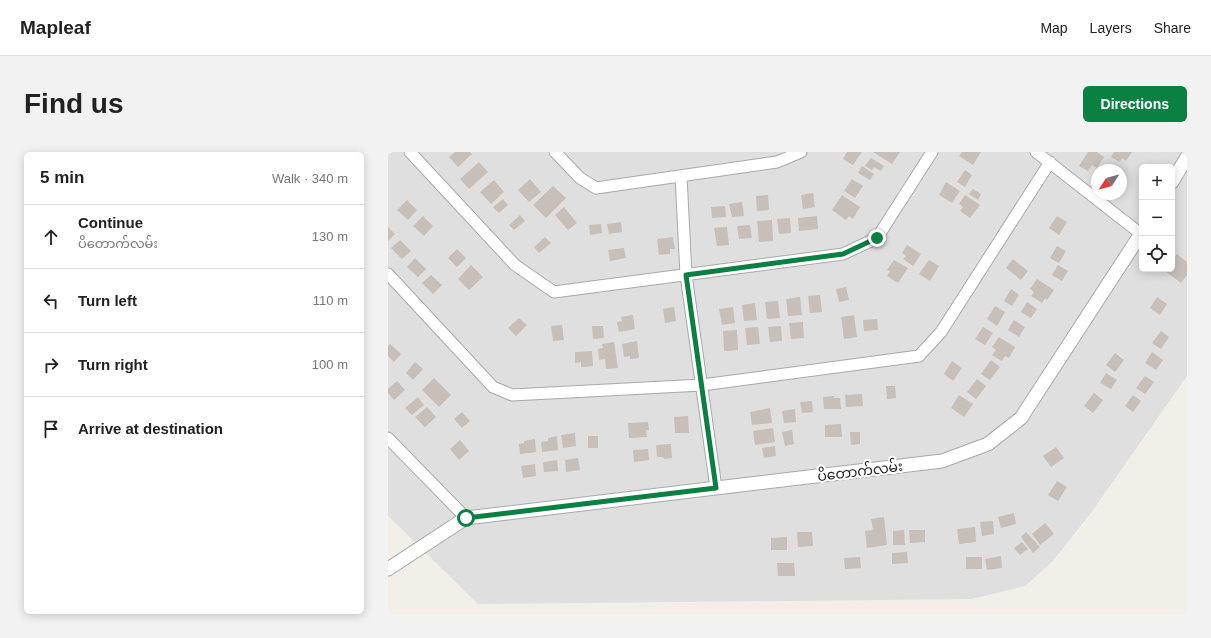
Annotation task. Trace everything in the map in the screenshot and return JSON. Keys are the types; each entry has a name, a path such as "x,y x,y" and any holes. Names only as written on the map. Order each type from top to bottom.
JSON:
{"street":[{"path":"410,152 515,265 554,292 843,254 877,238 932,152"},
{"path":"555,152 580,178 596,188 777,162 801,152"},
{"path":"1036,152 1139,231"},
{"path":"1175,177 1187,157"},
{"path":"388,274 492,387 512,396 702,385 919,356 941,332 1050,162"},
{"path":"681,176 686,275 716,488"},
{"name":"ပိတောက်လမ်း","path":"388,569 466,518 942,461 988,444 1021,418 1139,236"},
{"path":"388,438 466,518"}],"shaded area":[{"path":"388,152 1187,152 1187,376 1093,510 1053,561 1025,586 972,599 478,604 388,516"}],"building":[{"path":"455,152 470,152 472,154 458,167 449,157"},
{"path":"847,152 862,152 853,165 843,159"},
{"path":"873,152 900,152 892,164"},
{"path":"962,152 981,152 973,165 959,156"},
{"path":"1088,152 1097,152 1104,157 1100,164 1091,164 1088,171 1079,166"},
{"path":"1114,152 1132,152 1126,161 1122,158 1120,162 1111,157"},
{"path":"871,158 884,166 881,171 874,167 872,170 865,166"},
{"path":"479,162 488,172 469,189 460,179"},
{"path":"862,166 874,174 870,180 858,173"},
{"path":"965,170 972,175 965,187 957,182"},
{"path":"530,179 541,192 529,202 518,190"},
{"path":"852,179 863,186 855,198 844,191"},
{"path":"494,180 504,192 491,204 480,192"},
{"path":"946,182 960,191 952,203 939,195"},
{"path":"553,186 566,198 546,218 533,205"},
{"path":"973,189 981,194 978,200 969,194"},
{"path":"813,193 815,207 803,209 801,195"},
{"path":"768,195 769,210 757,211 756,196"},
{"path":"842,195 860,207 853,219 849,216 846,220 832,210"},
{"path":"965,195 980,205 970,218 960,211 963,207 959,204"},
{"path":"503,199 508,205 499,213 493,207"},
{"path":"407,200 417,210 408,220 397,210"},
{"path":"742,202 744,216 732,217 729,204"},
{"path":"725,206 726,217 712,218 711,207"},
{"path":"564,207 577,223 568,230 555,215"},
{"path":"520,215 525,221 514,230 509,225"},
{"path":"423,216 433,226 424,236 413,226"},
{"path":"817,216 818,229 799,231 798,218"},
{"path":"1057,216 1067,222 1059,235 1049,228"},
{"path":"790,218 791,233 779,234 777,219"},
{"path":"772,220 773,241 759,242 757,221"},
{"path":"621,222 622,232 609,234 607,224"},
{"path":"601,224 602,233 590,235 589,225"},
{"path":"750,225 752,238 739,239 737,226"},
{"path":"388,227 395,234 388,241"},
{"path":"727,227 729,245 717,246 714,228"},
{"path":"545,237 551,243 539,253 534,247"},
{"path":"673,237 675,249 670,249 670,254 659,255 657,239"},
{"path":"400,240 411,251 402,259 391,248"},
{"path":"907,245 921,254 913,266 903,259 906,256 902,253"},
{"path":"1057,246 1066,251 1059,263 1050,258"},
{"path":"624,248 626,258 610,261 608,250"},
{"path":"457,249 466,258 457,267 448,258"},
{"path":"1177,254 1187,262 1187,275 1181,283 1166,272 1175,272 1175,257"},
{"path":"415,258 426,269 418,277 407,267"},
{"path":"1013,259 1028,271 1021,280 1006,268"},
{"path":"894,260 908,268 898,283 887,276 890,271 887,270"},
{"path":"929,260 939,266 930,281 919,274"},
{"path":"471,265 483,277 469,290 458,279"},
{"path":"1058,265 1068,271 1062,281 1052,275"},
{"path":"431,275 442,285 433,294 422,283"},
{"path":"1037,279 1054,290 1047,300 1045,298 1042,303 1031,296 1034,292 1030,289"},
{"path":"846,287 849,300 839,302 836,289"},
{"path":"1011,289 1019,295 1012,306 1004,301"},
{"path":"820,295 822,312 810,313 808,296"},
{"path":"800,297 802,315 788,316 786,299"},
{"path":"1157,297 1167,304 1160,315 1150,308"},
{"path":"778,301 780,318 767,319 765,302"},
{"path":"1027,302 1037,309 1031,318 1021,312"},
{"path":"755,303 757,320 744,321 742,305"},
{"path":"995,306 1005,312 997,326 987,319"},
{"path":"674,307 676,321 665,323 663,309"},
{"path":"733,307 735,323 722,325 719,309"},
{"path":"633,315 635,329 619,332 617,322 622,321 621,317"},
{"path":"854,315 857,337 844,339 841,317"},
{"path":"519,318 527,325 516,336 508,328"},
{"path":"877,319 878,330 864,331 863,320"},
{"path":"1014,320 1025,327 1019,337 1008,330"},
{"path":"803,322 804,338 791,339 789,323"},
{"path":"562,325 564,340 553,341 551,326"},
{"path":"592,326 603,326 604,338 593,339"},
{"path":"781,326 782,341 770,342 768,327"},
{"path":"758,327 760,344 747,345 745,328"},
{"path":"983,327 993,333 985,345 975,339"},
{"path":"737,330 738,350 724,351 723,331"},
{"path":"1161,331 1169,337 1161,349 1152,343"},
{"path":"999,337 1015,347 1009,358 1005,356 1002,361 992,355 996,350 992,347"},
{"path":"637,341 639,358 630,359 630,356 624,357 622,344"},
{"path":"614,342 618,368 606,369 605,359 599,360 598,349 603,348 602,344"},
{"path":"390,344 401,354 394,362 388,356 388,346"},
{"path":"592,351 593,366 581,367 581,362 575,363 575,352"},
{"path":"1152,352 1163,360 1156,370 1145,363"},
{"path":"1115,353 1124,360 1115,372 1106,365"},
{"path":"991,360 1000,367 990,380 981,374"},
{"path":"952,361 962,368 953,381 944,374"},
{"path":"415,362 423,369 413,380 406,373"},
{"path":"1106,373 1117,380 1111,389 1100,383"},
{"path":"1145,376 1154,382 1145,394 1136,388"},
{"path":"434,378 451,395 439,407 422,390"},
{"path":"977,379 986,386 976,399 967,392"},
{"path":"397,381 405,390 394,400 388,393 388,389"},
{"path":"886,386 895,386 896,398 887,399"},
{"path":"1094,393 1103,400 1093,413 1084,406"},
{"path":"862,394 863,406 846,407 845,395"},
{"path":"959,395 973,404 964,417 951,408"},
{"path":"1133,395 1141,401 1133,412 1125,406"},
{"path":"834,396 834,398 840,398 841,409 824,409 823,397"},
{"path":"418,397 424,405 412,415 405,408"},
{"path":"812,401 813,412 802,413 800,402"},
{"path":"427,407 436,417 425,427 415,417"},
{"path":"770,408 772,423 752,425 750,412"},
{"path":"795,409 796,422 784,423 782,411"},
{"path":"462,412 470,421 462,428 454,419"},
{"path":"688,416 689,433 675,433 674,417"},
{"path":"648,422 649,430 646,430 647,437 629,438 628,423"},
{"path":"841,424 842,437 825,437 825,425"},
{"path":"773,428 775,442 755,445 753,431"},
{"path":"792,430 794,444 785,446 782,432"},
{"path":"850,432 860,432 860,444 851,445"},
{"path":"575,433 576,446 563,448 561,435"},
{"path":"557,436 558,450 542,452 541,442 548,441 548,438"},
{"path":"588,436 598,436 598,448 588,448"},
{"path":"535,439 536,452 520,454 519,444 524,443 524,441"},
{"path":"460,440 469,451 459,460 450,449"},
{"path":"671,444 672,458 664,459 663,457 657,457 656,445"},
{"path":"775,446 776,456 764,458 762,448"},
{"path":"1056,447 1064,458 1051,467 1043,456"},
{"path":"648,449 649,460 634,462 633,450"},
{"path":"578,458 580,470 566,472 565,460"},
{"path":"557,460 558,471 544,472 543,462"},
{"path":"535,464 536,476 523,478 521,466"},
{"path":"1057,481 1067,487 1058,501 1048,495"},
{"path":"1014,513 1016,524 1001,528 998,517"},
{"path":"884,517 887,545 867,548 865,531 873,530 871,519"},
{"path":"993,521 994,534 982,536 980,522"},
{"path":"1045,523 1054,534 1040,545 1032,534"},
{"path":"975,527 976,542 959,544 957,529"},
{"path":"904,530 905,545 893,545 893,531"},
{"path":"909,530 925,530 925,542 910,543"},
{"path":"797,532 812,532 813,546 798,547"},
{"path":"1026,532 1040,547 1033,553 1021,537"},
{"path":"787,537 787,550 771,550 771,538"},
{"path":"1022,542 1028,549 1020,555 1014,548"},
{"path":"907,552 908,563 892,564 892,553"},
{"path":"1001,556 1002,568 987,570 985,559"},
{"path":"860,557 861,568 845,569 844,558"},
{"path":"966,557 982,557 982,569 966,569"},
{"path":"777,563 794,563 795,576 778,576"}],"route":[{"path":"466,518 716,488 686,275 843,254 877,238"}]}
